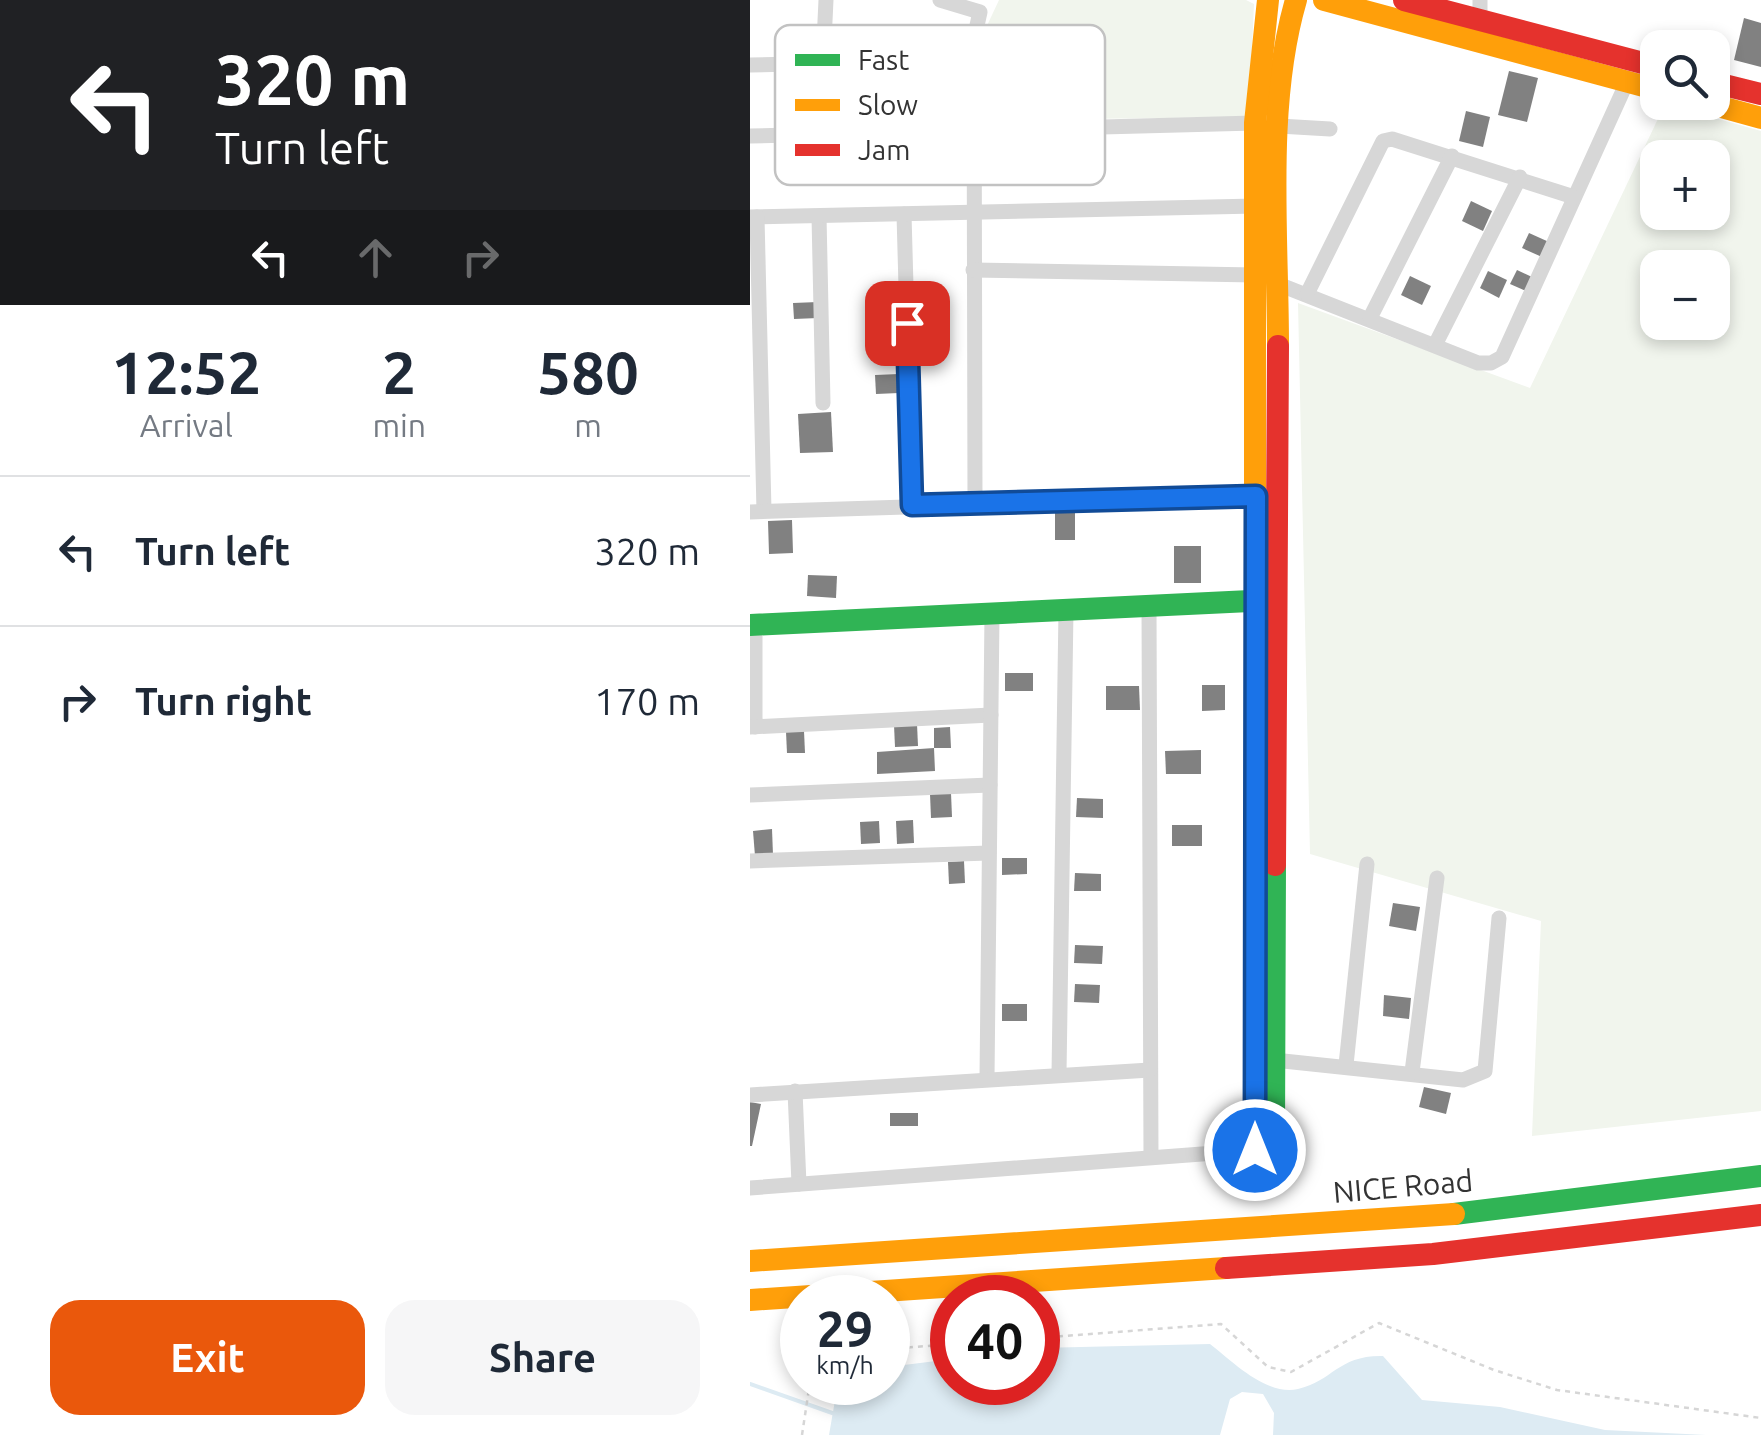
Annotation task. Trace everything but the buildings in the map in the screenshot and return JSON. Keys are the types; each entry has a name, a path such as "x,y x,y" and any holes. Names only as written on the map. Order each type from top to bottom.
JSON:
{"main road":[{"path":"1268,0 1267,125 1278,284 1266,600 1255,1150 1272,1142 1274,1060 1266,600 1256,496 1256,206 1267,125 1296,0"},
{"path":"1324,0 1640,86"},
{"path":"1404,0 1480,10 1640,61"},
{"path":"1730,86 1761,94"},
{"path":"1730,109 1761,118"},
{"path":"752,625 1266,600"},
{"name":"NICE Road","path":"750,1261 1434,1216 1761,1176"},
{"path":"750,1300 1433,1254 1761,1215"}],"street":[{"path":"825,25 826,0"},
{"path":"940,0 980,12 978,25"},
{"path":"750,65 775,64"},
{"path":"1278,284 1485,364 1502,357 1626,82"},
{"path":"1105,127 1267,125 1330,129"},
{"path":"750,136 775,135"},
{"path":"1307,294 1383,141 1392,139 1452,156 1574,197"},
{"path":"1370,318 1452,156"},
{"path":"1435,345 1520,178"},
{"path":"974,185 975,502"},
{"path":"1256,206 754,217 757,511 1256,496"},
{"path":"904,214 912,505"},
{"path":"819,216 823,403"},
{"path":"974,270 1255,275"},
{"path":"1150,606 1152,1157"},
{"path":"1059,1074 1066,610"},
{"path":"987,1078 992,614"},
{"path":"752,625 752,727 991,715"},
{"path":"750,795 990,785"},
{"path":"750,861 989,852"},
{"path":"1346,1065 1367,864"},
{"path":"1412,1072 1437,878"},
{"path":"1274,1060 1463,1080 1485,1071 1500,918"},
{"path":"750,1095 1150,1070"},
{"path":"795,1092 799,1184"},
{"path":"750,1188 1255,1150"}],"path":[{"path":"1060,1336 1220,1324 1268,1367 1291,1372 1379,1323 1494,1370 1557,1390 1761,1418"},
{"path":"802,1435 807,1405"}],"shaded area":[{"path":"999,0 1246,0 1254,4 1249,117 1105,119 1105,25 987,25"},
{"path":"1657,120 1722,120 1761,131 1761,1111 1532,1136 1541,921 1310,854 1298,303 1530,388 1640,157 1640,230 1730,230 1730,140 1648,140"},
{"path":"1210,1344 1250,1375 1286,1390 1310,1385 1356,1360 1383,1356 1422,1400 1500,1407 1605,1430 1706,1435 1273,1435 1274,1413 1263,1394 1242,1392 1230,1399 1220,1435 829,1435 834,1405 910,1405 910,1364 930,1362 930,1405 1060,1405 1060,1347"}],"waterway":[{"path":"750,1384 835,1414"}],"traffic: fast":[{"path":"750,625 1271,600"},
{"path":"1255,768 1255,1150 1272,1142 1274,1132 1275,865"},
{"path":"1454,1214 1761,1176"}],"traffic: slow":[{"path":"1255,768 1255,123 1268,0"},
{"path":"1278,346 1277,127 1286,41 1296,0"},
{"path":"1324,0 1640,85"},
{"path":"1730,109 1761,118"},
{"path":"750,1261 1454,1214"},
{"path":"750,1300 1226,1268"}],"traffic: jam":[{"path":"1404,0 1640,62"},
{"path":"1730,86 1761,94"},
{"path":"1275,865 1278,346"},
{"path":"1226,1268 1433,1254 1761,1215"}],"route":[{"path":"907,323 912,505 1256,496 1255,1150"}]}
